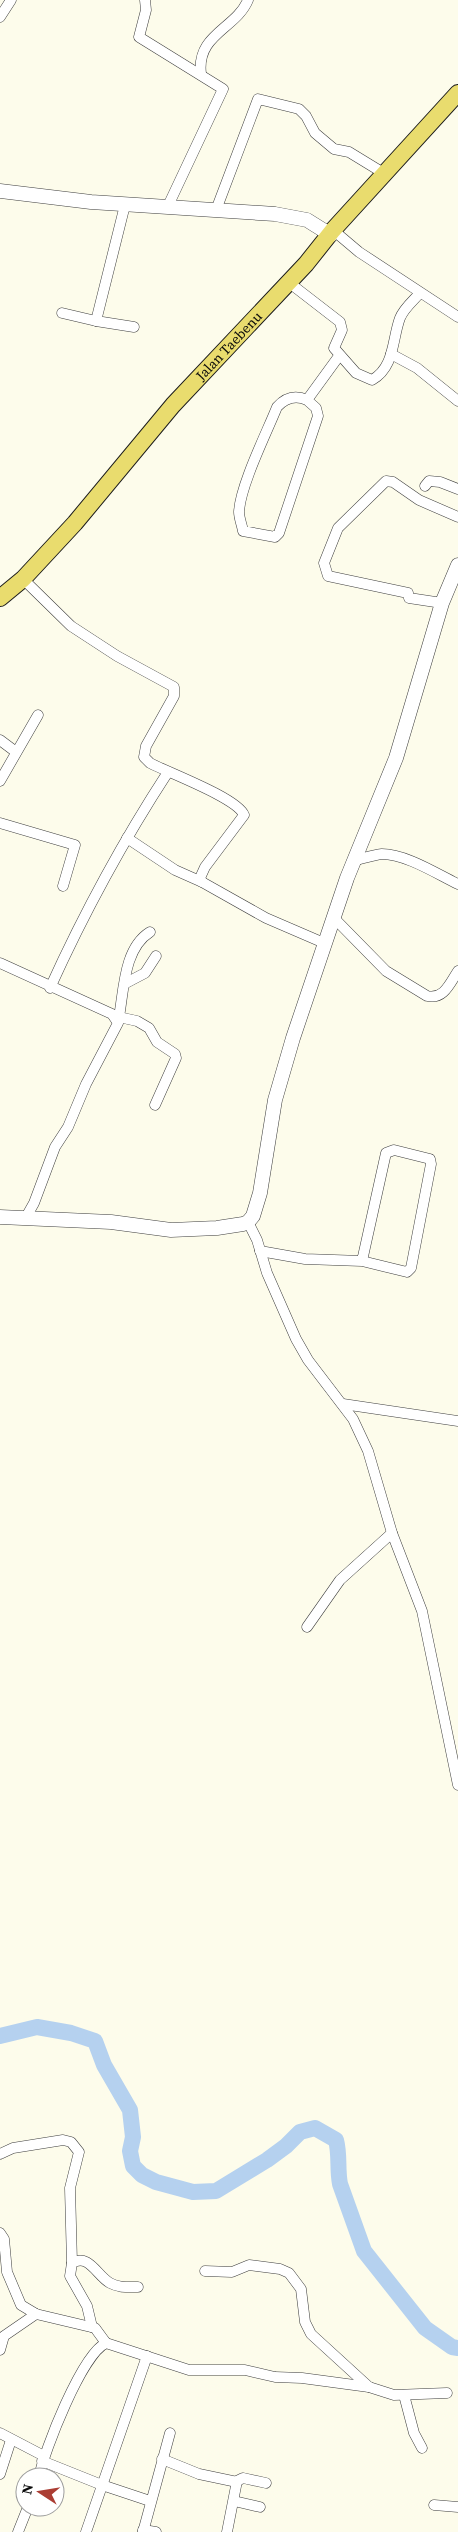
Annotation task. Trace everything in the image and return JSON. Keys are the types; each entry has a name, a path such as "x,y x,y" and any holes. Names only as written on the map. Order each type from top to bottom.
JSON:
{"main road":[{"name":"Jalan Taebenu","path":"1,596 23,579 75,523 173,405 458,94"}],"street":[{"path":"145,0 146,10 139,37 144,42 223,88 167,208"},
{"path":"201,74 201,57 212,39 221,28 241,14 248,0"},
{"path":"216,210 258,99 299,109 306,116 315,133 334,149 349,152 385,174"},
{"path":"0,191 125,205 289,216 307,220 332,232 358,252 458,317"},
{"path":"96,322 125,205"},
{"path":"287,281 340,322 342,330 334,348 339,356 356,373 372,380 384,370 391,354 401,315 420,293"},
{"path":"62,313 96,322 134,327"},
{"path":"391,354 416,368 458,401"},
{"path":"307,400 339,356"},
{"path":"294,397 307,400 316,408 318,416 279,533 274,537 243,531 239,512 241,503 249,477 277,406 287,399 294,397"},
{"path":"425,486 429,481 434,480 458,489"},
{"path":"442,603 409,598 408,593 328,576 324,563 338,528 382,482 393,482 419,500 458,516"},
{"path":"0,1217 111,1222 171,1230 216,1228 248,1222 255,1210 260,1193 275,1100 324,943 396,758 442,603 458,565"},
{"path":"23,579 71,626 117,656 174,687 174,696 143,753 150,763 221,796 238,807 244,815 205,867 200,878 202,882"},
{"path":"0,781 38,716"},
{"path":"0,740 16,752"},
{"path":"50,988 79,924 127,838 168,772"},
{"path":"0,823 75,845 63,886"},
{"path":"127,838 175,870 202,882 266,918 324,943"},
{"path":"356,860 381,854 390,855 418,864 458,884"},
{"path":"334,918 386,972 427,996 434,998 442,995 458,971"},
{"path":"25,1219 34,1203 55,1146 68,1127 86,1084 117,1028 116,1016 135,946 140,939 150,932"},
{"path":"126,983 145,973 156,956"},
{"path":"0,963 50,988 116,1016 137,1021 149,1028 157,1042 175,1054 176,1058 155,1105"},
{"path":"260,1251 305,1258 362,1261 401,1272 410,1270 431,1164 430,1159 394,1150 386,1152 362,1261"},
{"path":"248,1222 257,1240 267,1273 299,1345 308,1360 343,1404 368,1451 392,1533 417,1596 428,1631 458,1785"},
{"path":"343,1404 458,1421"},
{"path":"307,1627 340,1580 392,1533"},
{"path":"0,2153 13,2148 63,2140 71,2142 79,2152 70,2188 72,2263 70,2276 88,2306 92,2327"},
{"path":"0,2233 4,2238 7,2272 21,2306 36,2314 92,2327 97,2330 106,2343 189,2370 245,2370 275,2377 302,2378 369,2387 404,2396 447,2393"},
{"path":"72,2263 77,2260 87,2261 108,2282 120,2288 138,2287"},
{"path":"205,2271 232,2272 249,2265 280,2269 289,2273 301,2289 305,2322 311,2334 369,2387"},
{"path":"0,2350 4,2336 36,2314"},
{"path":"41,2467 79,2376 94,2352 106,2343"},
{"path":"86,2532 147,2356"},
{"path":"404,2396 414,2433 422,2448"},
{"path":"0,2433 43,2459 102,2485 150,2501"},
{"path":"156,2532 143,2531 170,2433"},
{"path":"0,2474 10,2440"},
{"path":"162,2459 200,2474 237,2482 243,2478 266,2483"},
{"path":"227,2532 237,2482"},
{"path":"234,2501 260,2507"},
{"path":"434,2505 458,2507"},
{"path":"18,2532 24,2517"}],"waterway":[{"path":"0,2036 37,2027 71,2033 95,2041 104,2065 130,2110 133,2137 130,2151 133,2166 142,2175 156,2182 193,2192 216,2191 267,2160 286,2146 300,2132 315,2128 336,2140 340,2184 364,2251 425,2328 452,2347 458,2348"}]}
